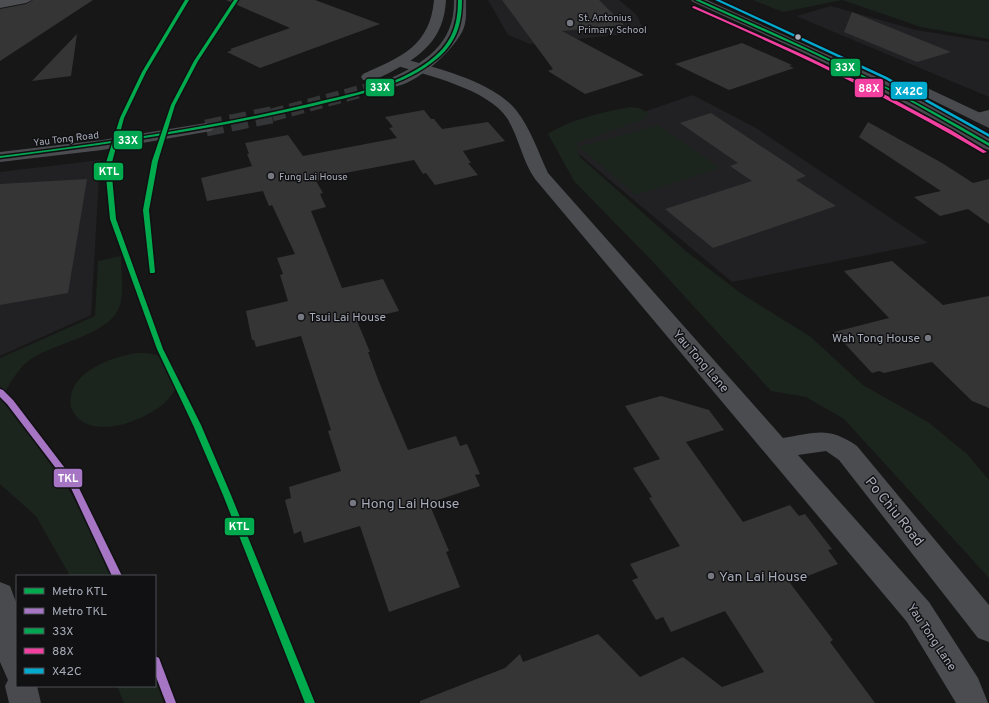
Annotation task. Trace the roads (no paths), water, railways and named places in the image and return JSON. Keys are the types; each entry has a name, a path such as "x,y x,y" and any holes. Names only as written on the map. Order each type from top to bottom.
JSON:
{"highway":[{"path":"0,4 26,0"}],"main road":[{"path":"697,0 843,64 952,121 989,145"},
{"path":"726,0 854,56 985,118"},
{"path":"952,121 985,118"},
{"path":"0,596 16,664"},
{"path":"21,687 25,703"}],"street":[{"path":"368,77 400,62 418,49 433,32 440,12 440,0"},
{"path":"392,83 421,69 441,53 453,38 459,23 460,0"},
{"name":"Yau Tong Lane","path":"400,62 485,93 510,112 518,125 541,175 918,612 967,689 972,703"},
{"name":"Yau Tong Road","path":"0,146 204,124 109,144 0,157"},
{"name":"Po Chiu Road","path":"776,449 827,441 848,453 989,628"}],"tunnel":[{"path":"275,114 392,83"},
{"path":"206,128 275,114"}],"metro line":[{"name":"KTL","path":"187,0 144,72 122,118 108,166 113,219 160,349 197,425 227,495 310,703"},
{"name":"KTL","path":"152,272 146,210 155,161 173,105 196,61 236,0"},
{"name":"TKL","path":"0,392 10,402 74,486 117,575"},
{"name":"TKL","path":"156,664 171,703"}],"place":[{"name":"St. Antonius Primary School","path":"570,23"},
{"name":"Fung Lai House","path":"271,176"},
{"name":"Tsui Lai House","path":"301,317"},
{"name":"Wah Tong House","path":"928,338"},
{"name":"Hong Lai House","path":"353,503"},
{"name":"Yan Lai House","path":"711,576"}]}
